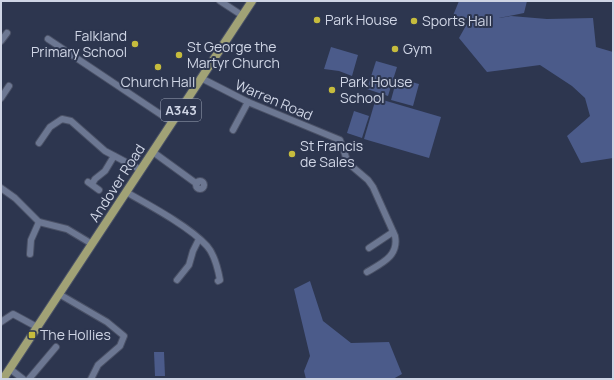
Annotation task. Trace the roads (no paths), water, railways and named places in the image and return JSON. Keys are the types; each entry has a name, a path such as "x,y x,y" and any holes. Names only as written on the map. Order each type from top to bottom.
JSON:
{"main road":[{"name":"Andover Road","path":"3,379 252,1"}],"street":[{"path":"220,1 243,16"},
{"path":"1,41 7,33"},
{"path":"48,39 172,122"},
{"name":"Warren Road","path":"201,78 248,102 340,140 348,163 370,183 393,232"},
{"path":"1,98 9,86"},
{"path":"233,130 248,102"},
{"path":"39,144 50,127 61,116 71,121 95,143 114,156 141,170"},
{"path":"153,152 197,184"},
{"path":"99,190 90,183 106,171 114,156"},
{"path":"1,188 14,198 39,222 67,229 92,244"},
{"path":"126,192 208,246 213,256 220,280 218,281"},
{"path":"30,254 31,240 39,222"},
{"path":"367,272 392,256 397,244 393,232 369,248"},
{"path":"177,280 189,265 192,251 199,239"},
{"path":"59,294 107,322 124,336 120,346 98,365 91,379"},
{"path":"1,322 12,312 37,327"},
{"path":"29,379 56,347"},
{"path":"10,369 23,379"}],"place":[{"name":"Park House","path":"317,20"},
{"name":"Sports Hall","path":"414,21"},
{"name":"Falkland Primary School","path":"135,44"},
{"name":"Gym","path":"395,49"},
{"name":"St George the Martyr Church","path":"179,55"},
{"name":"Church Hall","path":"158,67"},
{"name":"Park House School","path":"332,90"},
{"name":"St Francis de Sales","path":"292,154"},
{"name":"The Hollies","path":"32,335"}]}
